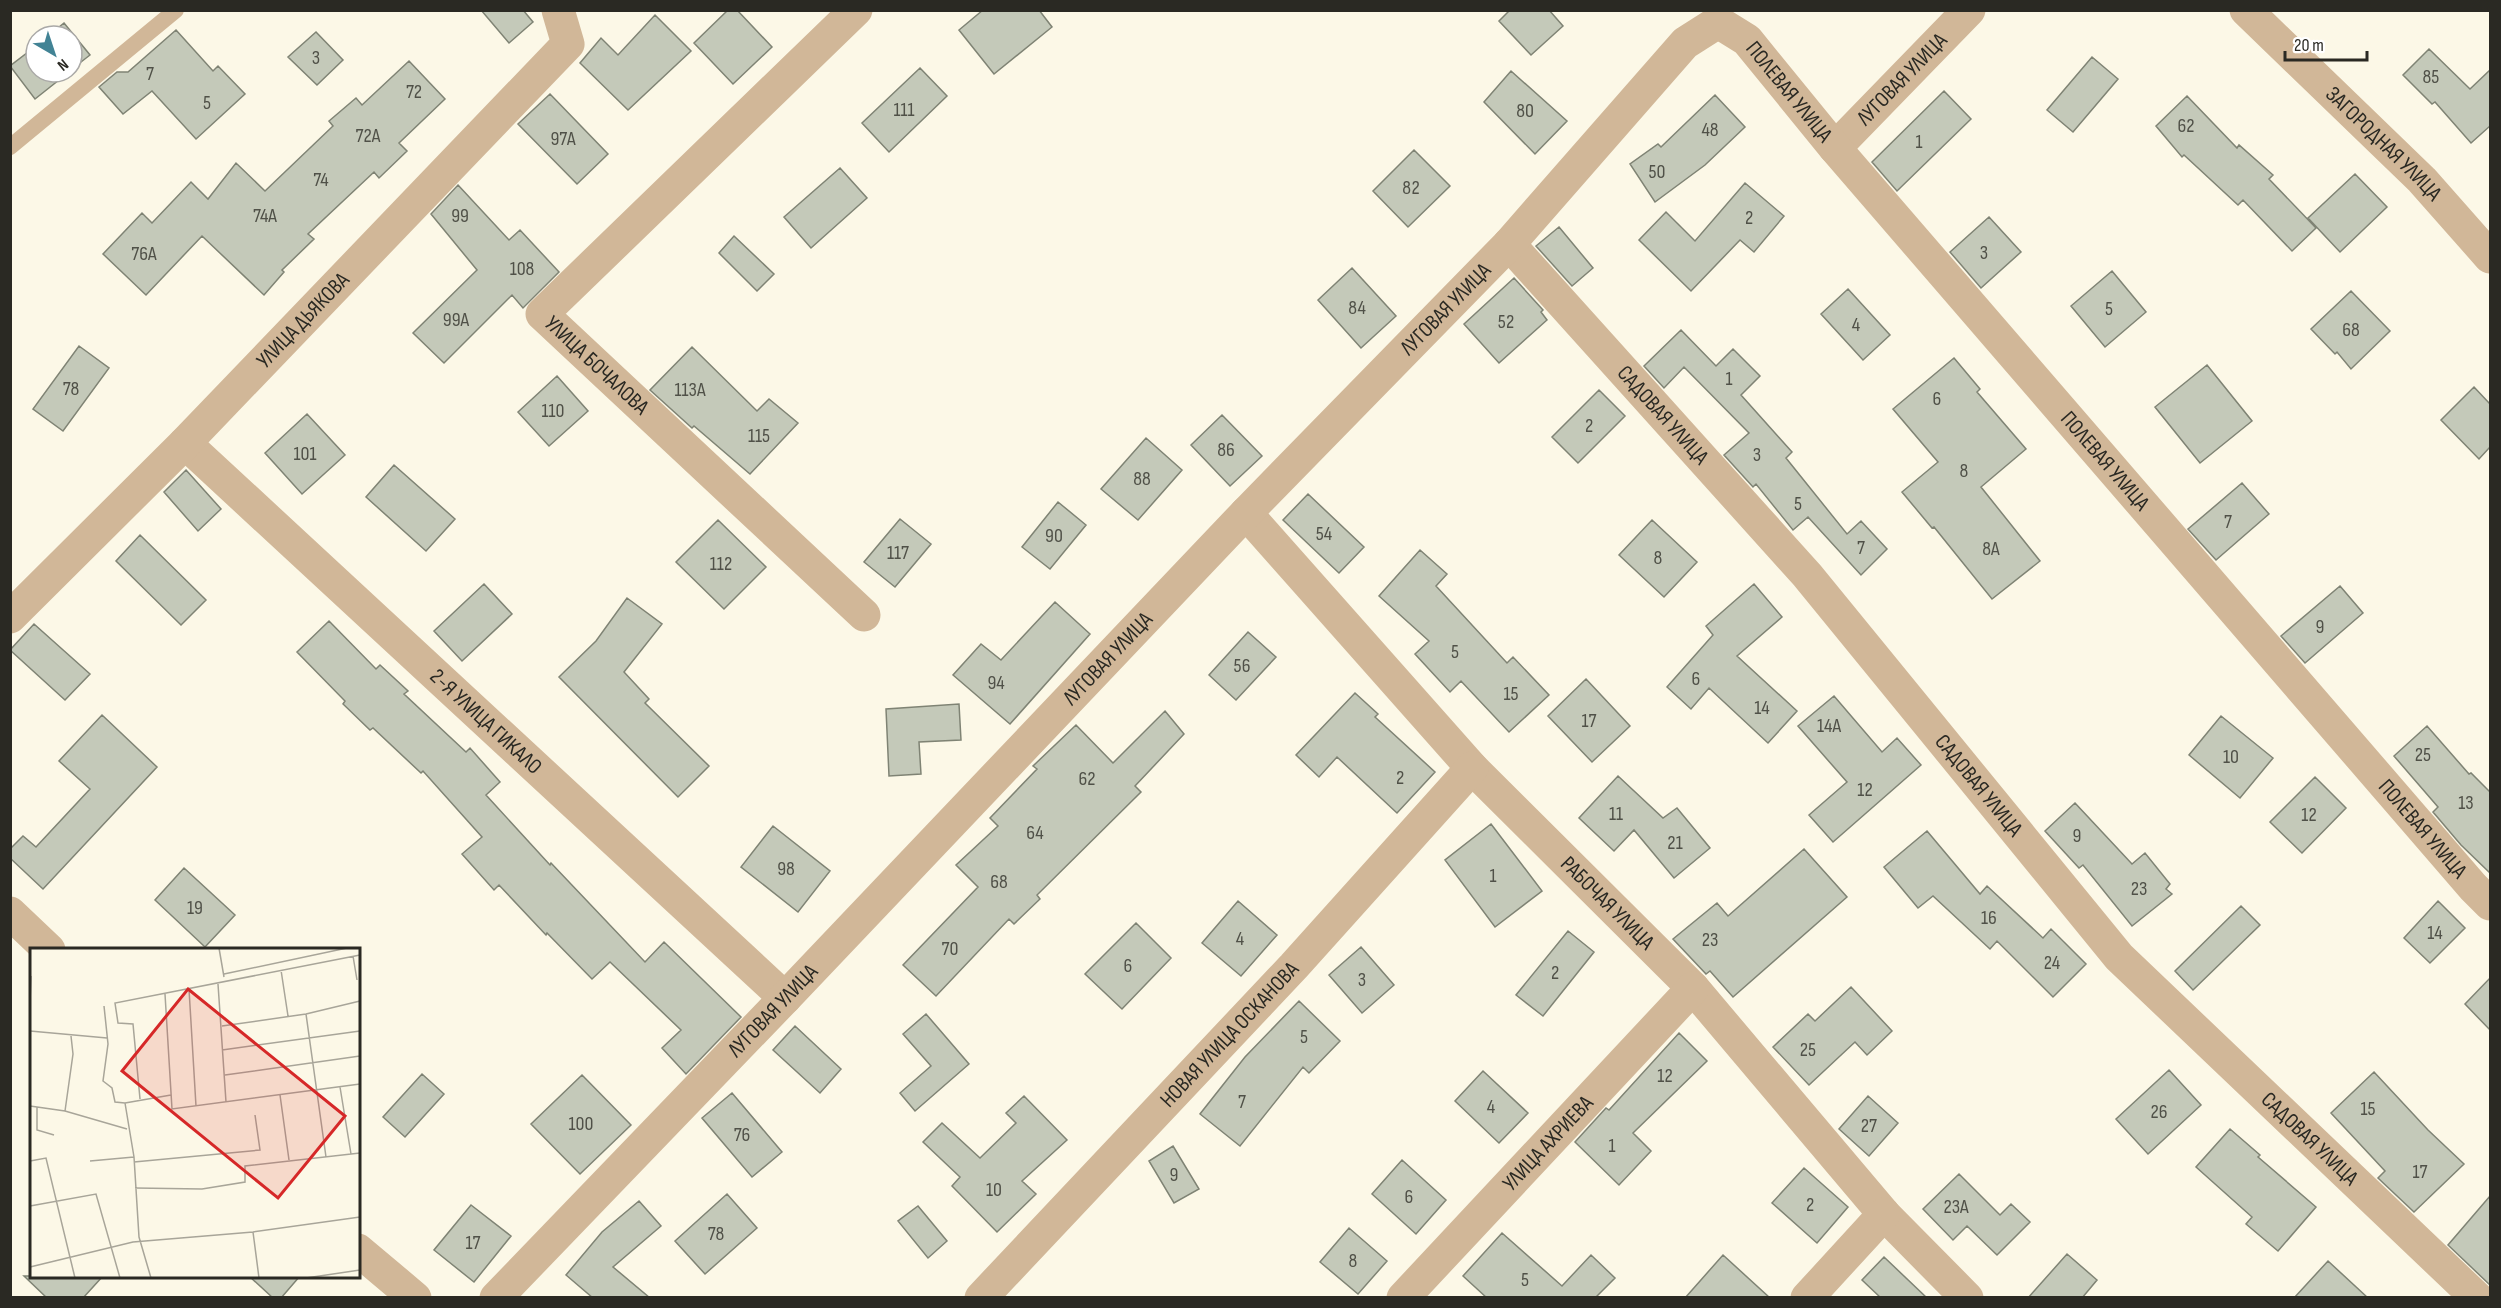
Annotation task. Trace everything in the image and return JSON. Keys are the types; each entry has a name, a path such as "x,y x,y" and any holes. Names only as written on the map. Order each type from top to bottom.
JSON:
{"street":[{"name":"УЛИЦА ДЬЯКОВА","path":"10,617 185,443 568,44 558,10"},
{"name":"УЛИЦА БОЧАЛОВА","path":"856,10 542,314 864,615"},
{"name":"ЛУГОВАЯ УЛИЦА","path":"1835,148 1969,10"},
{"name":"ЗАГОРОДНАЯ УЛИЦА","path":"2246,10 2422,180 2490,257"},
{"name":"ЛУГОВАЯ УЛИЦА","path":"496,1298 1246,513 1509,244 1685,43 1718,22"},
{"name":"ПОЛЕВАЯ УЛИЦА","path":"1718,22 1747,40 1835,148 2490,904"},
{"name":"САДОВАЯ УЛИЦА","path":"1509,244 1807,575 2119,957 2477,1298"},
{"name":"2-Я УЛИЦА ГИКАЛО","path":"185,443 785,998"},
{"name":"РАБОЧАЯ УЛИЦА","path":"1246,513 1472,768 1693,988 1884,1214 1967,1298"},
{"name":"НОВАЯ УЛИЦА ОСКАНОВА","path":"981,1298 1294,966 1472,768"},
{"path":"10,913 47,948"},
{"name":"УЛИЦА АХРИЕВА","path":"1403,1298 1693,988"},
{"path":"1808,1298 1884,1214"},
{"path":"360,1252 415,1298"}],"lane":[{"path":"10,147 176,10"}],"building":[{"path":"481,10 523,10 533,22 509,43"},
{"path":"728,10 737,10 772,47 733,84 694,43"},
{"path":"983,10 1039,10 1052,27 994,74 959,30"},
{"path":"1510,10 1549,10 1563,26 1531,55 1499,21"},
{"path":"655,15 691,51 628,110 580,63 601,38 618,55"},
{"path":"176,30 213,71 218,66 245,94 196,139 152,91 123,114 99,87 117,72 128,72"},
{"path":"316,32 343,60 317,85 288,57"},
{"path":"84,48 90,55 84,60"},
{"path":"2429,49 2470,89 2490,70 2490,126 2471,143 2435,102 2432,104 2403,75"},
{"path":"24,55 24,84 54,84 35,99 10,66"},
{"path":"2092,57 2118,79 2073,132 2047,110"},
{"path":"409,61 445,99 399,143 407,151 379,178 374,172 308,234 314,239 282,270 284,272 264,295 202,236 146,295 103,254 142,213 152,223 191,182 208,199 236,163 265,191 333,126 329,121 356,98 362,105"},
{"path":"920,68 947,96 889,152 862,123"},
{"path":"1511,71 1567,121 1535,154 1484,102"},
{"path":"1944,91 1971,119 1897,191 1872,162"},
{"path":"550,94 608,154 577,184 518,124"},
{"path":"1715,95 1745,127 1705,165 1655,202 1630,164 1658,144 1661,147"},
{"path":"2187,96 2237,148 2239,145 2273,175 2269,179 2316,228 2292,251 2243,200 2238,205 2184,155 2182,157 2156,126"},
{"path":"1414,150 1450,186 1408,227 1373,191"},
{"path":"840,168 867,198 811,248 784,217"},
{"path":"2355,174 2387,207 2340,252 2308,218"},
{"path":"1745,183 1784,216 1754,252 1740,240 1691,291 1639,240 1666,212 1695,241"},
{"path":"458,185 509,240 520,230 559,272 523,308 512,295 444,363 413,333 477,270 431,214"},
{"path":"1989,217 2021,252 1981,288 1950,252"},
{"path":"1559,227 1593,268 1572,286 1536,246"},
{"path":"734,236 774,274 757,291 719,253"},
{"path":"1352,268 1396,316 1361,348 1318,300"},
{"path":"2112,271 2146,312 2105,347 2071,306"},
{"path":"1514,278 1543,310 1541,312 1547,320 1499,363 1464,324"},
{"path":"1848,289 1890,335 1863,360 1821,314"},
{"path":"2351,291 2390,331 2351,369 2337,352 2335,354 2311,329"},
{"path":"1681,330 1716,366 1733,349 1760,376 1741,395 1792,452 1786,458 1847,534 1861,521 1887,549 1861,575 1808,517 1793,530 1756,484 1753,487 1724,455 1749,433 1684,367 1664,388 1644,366"},
{"path":"79,346 109,368 63,431 33,409"},
{"path":"692,347 757,411 769,399 798,423 750,474 694,426 692,428 650,390"},
{"path":"1954,358 1980,389 1977,392 2026,449 1981,487 2040,561 1992,599 1934,527 1932,528 1902,492 1938,462 1893,409"},
{"path":"2207,365 2252,421 2200,463 2155,407"},
{"path":"557,376 588,411 549,446 518,412"},
{"path":"2474,387 2490,404 2490,447 2479,459 2441,420"},
{"path":"1599,390 1625,416 1578,463 1552,437"},
{"path":"307,414 345,455 302,494 265,453"},
{"path":"1222,415 1262,456 1230,486 1191,445"},
{"path":"1146,438 1182,470 1138,520 1101,489"},
{"path":"394,465 455,519 426,551 366,497"},
{"path":"186,470 221,509 198,531 164,492"},
{"path":"2242,483 2269,514 2216,560 2188,529"},
{"path":"1308,494 1364,547 1339,573 1283,520"},
{"path":"1058,502 1086,525 1050,569 1022,547"},
{"path":"900,519 931,544 895,587 864,562"},
{"path":"718,520 766,567 724,609 676,562"},
{"path":"1652,520 1697,562 1664,597 1619,555"},
{"path":"140,535 206,600 181,625 116,561"},
{"path":"1420,550 1447,574 1436,586 1507,663 1513,657 1549,695 1509,732 1461,681 1450,692 1415,654 1429,641 1379,596"},
{"path":"484,584 512,614 462,661 434,631"},
{"path":"1754,584 1782,617 1737,656 1797,711 1768,743 1709,688 1691,709 1667,687 1713,635 1706,626"},
{"path":"2340,586 2363,613 2305,663 2281,636"},
{"path":"627,598 662,624 624,672 649,699 645,703 709,766 678,797 559,677 596,641"},
{"path":"1055,602 1090,634 1010,724 953,675 981,644 1001,660"},
{"path":"329,621 376,669 380,665 408,691 404,694 466,752 470,748 500,782 486,795 550,865 551,863 645,962 664,942 741,1017 686,1074 662,1048 681,1030 610,962 592,979 499,885 494,890 462,854 482,837 423,771 421,773 373,728 370,730 343,704 345,701 297,652"},
{"path":"34,624 90,674 65,700 10,650"},
{"path":"1248,632 1276,657 1236,700 1209,675"},
{"path":"1586,679 1630,726 1592,762 1548,716"},
{"path":"1355,693 1378,714 1375,717 1435,772 1397,813 1337,757 1319,777 1296,755"},
{"path":"1834,696 1882,752 1897,738 1921,765 1833,842 1809,815 1847,782 1798,726"},
{"path":"959,704 961,740 919,742 921,774 889,776 886,709"},
{"path":"1165,711 1184,734 1135,786 1141,792 1037,895 1040,899 1014,924 1009,919 936,996 903,965 978,887 956,865 998,826 990,818 1037,769 1033,766 1076,725 1113,763"},
{"path":"102,715 157,767 43,889 10,858 10,849 23,836 36,847 90,789 59,761"},
{"path":"2221,716 2273,758 2240,798 2189,755"},
{"path":"2427,726 2469,774 2471,773 2490,792 2490,873 2461,845 2433,812 2438,807 2394,756"},
{"path":"1618,776 1663,818 1677,808 1710,848 1674,878 1634,830 1614,851 1579,818"},
{"path":"2315,777 2346,808 2302,853 2270,822"},
{"path":"2075,803 2132,864 2145,853 2170,884 2166,889 2172,894 2132,926 2083,865 2079,868 2045,831"},
{"path":"1491,824 1542,891 1495,927 1445,860"},
{"path":"773,826 830,871 798,912 741,867"},
{"path":"1927,831 1980,894 1987,886 2043,938 2051,929 2086,964 2053,997 1997,941 1990,949 1933,896 1918,908 1884,867"},
{"path":"1804,849 1847,897 1733,997 1710,971 1706,974 1673,939 1717,903 1728,916"},
{"path":"184,868 235,915 205,947 155,900"},
{"path":"1238,901 1277,935 1241,976 1202,943"},
{"path":"2438,901 2465,928 2430,963 2404,938"},
{"path":"2241,906 2260,925 2193,990 2175,971"},
{"path":"1136,923 1171,958 1122,1009 1085,974"},
{"path":"1568,931 1594,952 1543,1016 1516,995"},
{"path":"1361,947 1394,985 1362,1013 1329,975"},
{"path":"2490,978 2490,1030 2465,1004"},
{"path":"1851,987 1892,1031 1867,1055 1855,1042 1809,1085 1773,1047 1808,1014 1815,1021"},
{"path":"1299,1001 1340,1041 1309,1073 1303,1067 1240,1146 1200,1114 1245,1057"},
{"path":"926,1014 969,1064 915,1111 900,1093 931,1066 903,1034"},
{"path":"795,1026 841,1069 820,1093 773,1050"},
{"path":"1679,1033 1707,1061 1633,1133 1651,1151 1619,1185 1575,1142 1606,1108 1609,1110"},
{"path":"2169,1070 2201,1105 2148,1154 2116,1119"},
{"path":"1483,1071 1528,1113 1499,1143 1455,1101"},
{"path":"2374,1072 2428,1130 2464,1164 2414,1212 2378,1178 2385,1171 2331,1113"},
{"path":"422,1074 444,1094 405,1137 383,1117"},
{"path":"582,1075 631,1125 580,1174 531,1124"},
{"path":"732,1093 782,1152 752,1177 702,1118"},
{"path":"1024,1096 1067,1140 1022,1181 1036,1194 997,1232 952,1186 960,1177 923,1142 942,1123 980,1158 1016,1123 1006,1113"},
{"path":"1868,1096 1898,1123 1869,1156 1839,1129"},
{"path":"2230,1129 2260,1155 2258,1157 2316,1207 2278,1251 2246,1224 2252,1217 2196,1167"},
{"path":"1173,1146 1199,1189 1174,1203 1149,1161"},
{"path":"1402,1160 1446,1200 1416,1234 1372,1194"},
{"path":"1804,1168 1848,1207 1817,1243 1772,1203"},
{"path":"1959,1174 2000,1215 2011,1204 2030,1222 1997,1255 1967,1226 1953,1240 1923,1209"},
{"path":"727,1194 757,1228 705,1274 675,1241"},
{"path":"2490,1196 2490,1285 2448,1245"},
{"path":"639,1201 661,1226 613,1267 650,1298 593,1298 566,1275 602,1232"},
{"path":"471,1205 511,1236 474,1282 434,1250"},
{"path":"918,1206 947,1241 928,1258 898,1221"},
{"path":"1349,1228 1387,1261 1358,1294 1320,1262"},
{"path":"1502,1233 1562,1286 1591,1255 1615,1278 1595,1298 1487,1298 1463,1276"},
{"path":"2067,1254 2097,1280 2082,1298 2028,1298"},
{"path":"1723,1255 1770,1298 1685,1298"},
{"path":"1884,1257 1927,1298 1881,1298 1862,1280"},
{"path":"2328,1261 2368,1298 2294,1298"},
{"path":"24,1276 30,1276 30,1278 101,1278 83,1298 47,1298"},
{"path":"251,1278 298,1278 281,1298 273,1298"}]}
